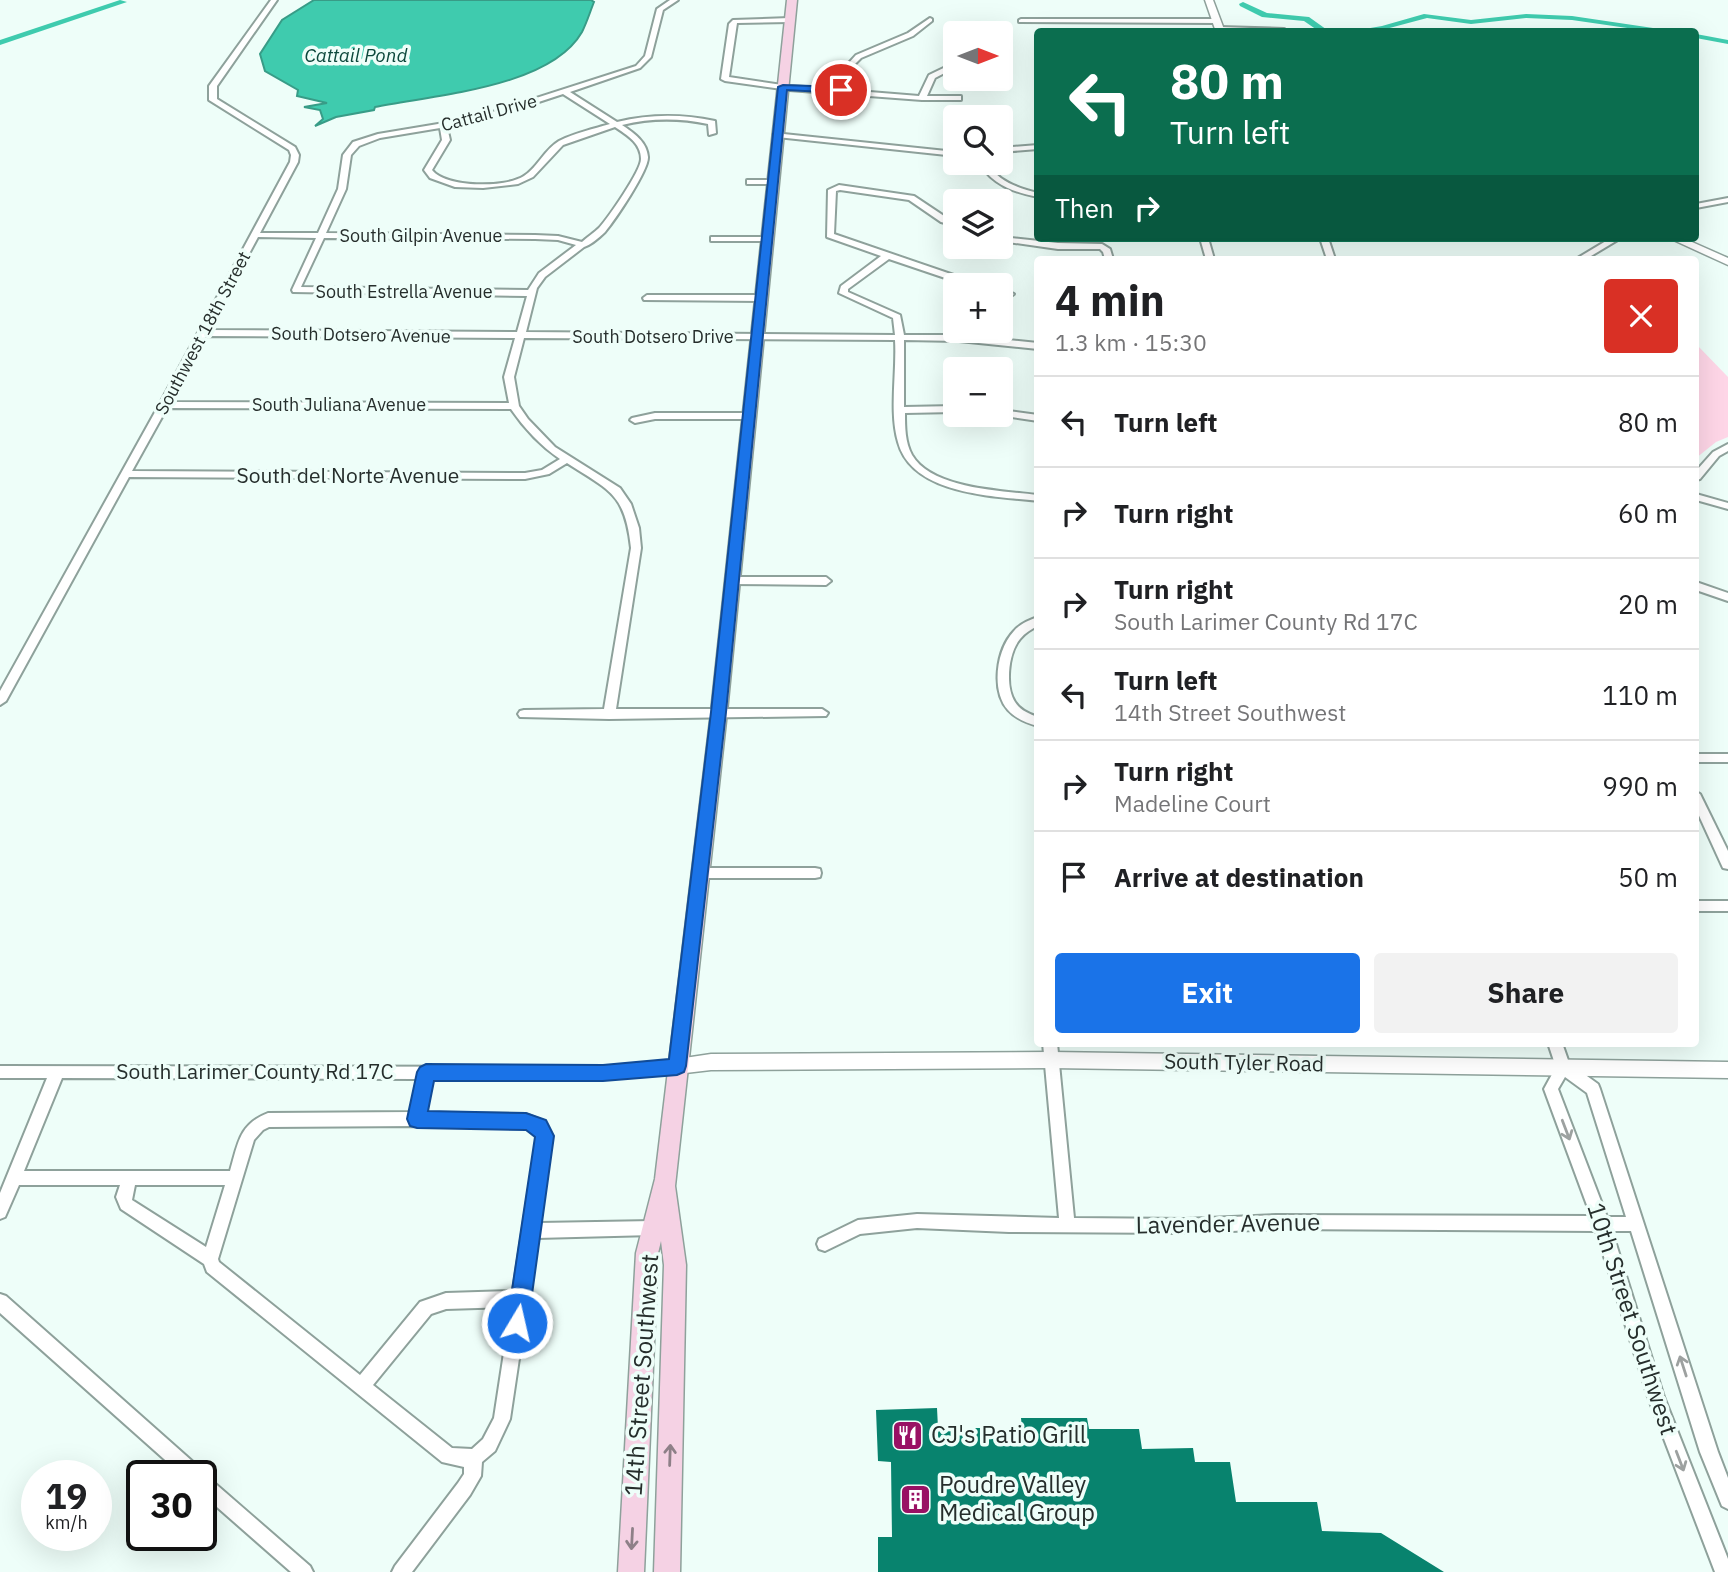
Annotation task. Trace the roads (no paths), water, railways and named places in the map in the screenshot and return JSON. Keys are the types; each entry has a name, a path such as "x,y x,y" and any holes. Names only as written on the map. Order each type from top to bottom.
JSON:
{"main road":[{"name":"14th Street Southwest","path":"631,1572 647,1253 666,1179 719,712 792,0"},
{"name":"14th Street Southwest","path":"666,1179 675,1265 667,1572"}],"street":[{"name":"Southwest 18th Street","path":"0,701 289,173 295,155 292,149 214,100 212,94 213,86 274,0"},
{"name":"Cattail Drive","path":"322,235 342,189 347,155 356,144 378,136 480,119 645,62 659,12 662,6 675,0"},
{"path":"1021,21 1084,20 1219,27 1209,0"},
{"path":"790,20 735,21 732,24 724,77 734,82 783,87 922,98 958,98"},
{"path":"841,90 850,67 859,56 914,36 930,20"},
{"path":"1084,20 1085,28"},
{"path":"922,98 935,74 943,70"},
{"path":"564,91 639,141 644,150 644,164 601,232 542,275 531,293 509,377 514,406 536,434 567,459 610,485 622,496 631,514 636,540 609,715"},
{"path":"443,126 446,140 428,168 431,177 451,184 498,185 525,179 535,173 559,145 636,117 669,115 712,123 712,133"},
{"path":"778,135 943,153"},
{"path":"1013,149 1034,147"},
{"path":"991,175 999,181 1034,194"},
{"path":"750,182 773,182"},
{"path":"943,219 911,198 836,187 832,190 831,236 943,275"},
{"path":"1699,205 1728,200"},
{"name":"South Gilpin Avenue","path":"256,235 543,237 584,245"},
{"name":"South Estrella Avenue","path":"322,235 297,284 297,291 531,293"},
{"path":"715,239 767,239"},
{"path":"1013,240 1058,246 1102,247 1108,256"},
{"path":"1585,256 1610,242"},
{"path":"1683,242 1728,262"},
{"path":"887,256 844,288 843,293 896,315 901,338 904,448 914,462 934,478 958,486 1034,497"},
{"path":"647,298 761,298"},
{"name":"South Dotsero Avenue","path":"202,333 519,336"},
{"name":"South Dotsero Drive","path":"519,336 959,338 1034,346"},
{"name":"South Juliana Avenue","path":"164,405 514,406"},
{"path":"902,410 943,409"},
{"path":"1013,415 1034,417"},
{"path":"635,420 655,416 749,416"},
{"path":"1699,474 1716,454 1728,447"},
{"name":"South del Norte Avenue","path":"125,474 525,477 545,472 567,459"},
{"path":"1699,498 1728,506"},
{"path":"732,581 826,581"},
{"path":"1699,587 1728,597"},
{"path":"1034,623 1017,632 1008,645 1003,692 1016,711 1034,720"},
{"path":"524,714 822,713"},
{"path":"1699,758 1728,758"},
{"path":"1699,803 1728,864"},
{"path":"699,873 816,873"},
{"path":"1699,905 1728,906"},
{"path":"1556,1047 1563,1068"},
{"path":"1050,1051 1067,1225"},
{"name":"South Tyler Road","path":"677,1066 711,1062 1050,1051 1563,1068 1728,1070"},
{"name":"South Larimer County Rd 17C","path":"0,1072 603,1073 677,1066"},
{"name":"10th Street Southwest","path":"1724,1572 1656,1397 1602,1224 1551,1089 1563,1068 1593,1089 1709,1452 1728,1500"},
{"path":"0,1212 57,1072"},
{"path":"417,1119 426,1072"},
{"path":"129,1178 124,1197 126,1204 210,1259 213,1267 448,1456 461,1460 479,1456 491,1445 502,1419 544,1136 539,1126 526,1121 268,1120 258,1125 248,1136 210,1259"},
{"path":"14,1178 236,1178"},
{"name":"Lavender Avenue","path":"825,1244 858,1227 917,1221 1185,1226 1276,1222 1636,1224"},
{"path":"532,1231 653,1228"},
{"path":"362,1386 417,1318 437,1302 521,1299"},
{"path":"0,1302 178,1460"},
{"path":"401,1572 464,1489 472,1476 474,1457"},
{"path":"217,1495 304,1572"}],"water":[{"name":"Cattail Pond","path":"314,0 594,2 582,32 566,51 544,66 488,86 375,107 374,110 336,117 315,126 323,119 320,110 304,107 327,103 297,96 298,90 265,71 260,54 282,20"}],"waterway":[{"path":"0,43 123,2"},
{"path":"1243,4 1265,15 1306,19 1320,28"},
{"path":"1382,28 1427,16 1471,22 1526,16 1572,18 1646,28"},
{"path":"1699,37 1728,42"}],"place":[{"name":"CJ's Patio Grill","path":"908,1435"},
{"name":"Poudre Valley Medical Group","path":"916,1499"}]}
